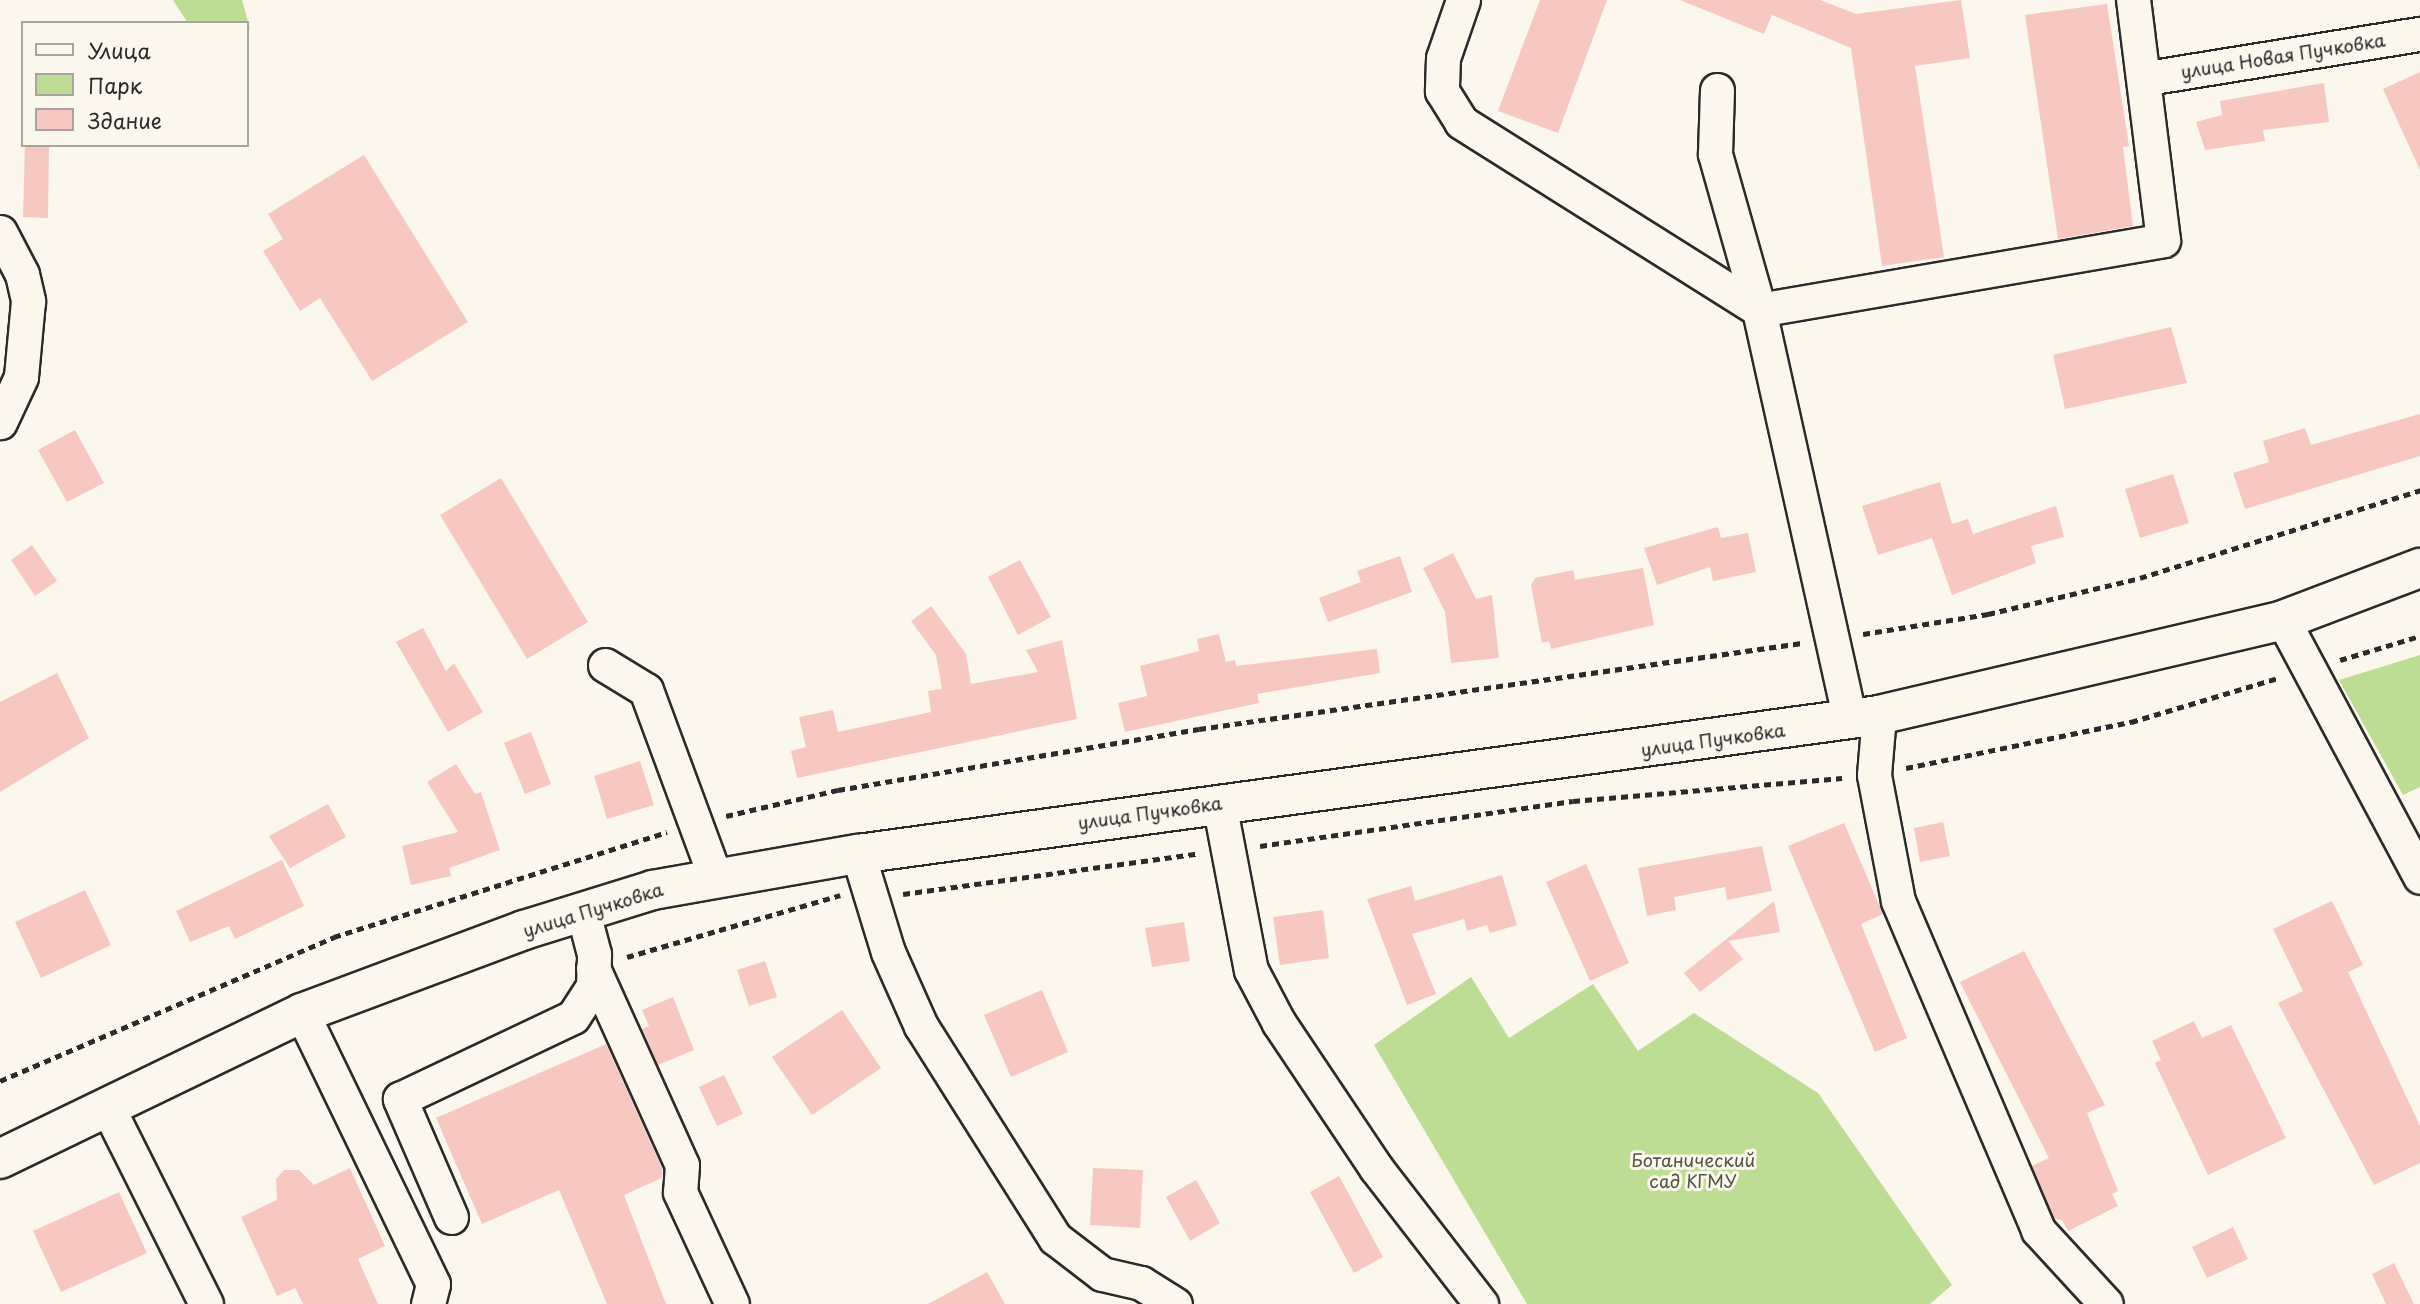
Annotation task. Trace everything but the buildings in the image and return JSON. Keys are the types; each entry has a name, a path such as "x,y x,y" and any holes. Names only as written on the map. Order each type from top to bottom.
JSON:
{"main road":[{"name":"улица Пучковка","path":"0,1159 302,1013 583,912 715,877 1219,803 1864,718 2283,620 2341,601 2420,568"},
{"name":"улица Пучковка","path":"2341,601 2420,584"}],"street":[{"path":"1463,0 1443,58 1442,91 1461,122 1759,310 2163,240 2147,78 2133,0"},
{"name":"улица Новая Пучковка","path":"2147,78 2420,34"},
{"path":"1717,90 1715,153 1759,310 1828,639 1864,718 1898,901 2005,1159 2038,1230 2106,1304"},
{"path":"0,232 22,274 27,301 21,377 0,422"},
{"path":"2283,620 2420,877"},
{"path":"605,665 646,690 698,823 715,877"},
{"path":"1219,803 1231,850 1251,970 1279,1023 1376,1168 1481,1304"},
{"path":"858,854 921,1026 1055,1238 1102,1273 1150,1286 1175,1304"},
{"path":"451,1217 400,1099 573,1017 593,986 593,968 583,912"},
{"path":"593,968 682,1165 680,1192 732,1304"},
{"path":"302,1013 433,1284 428,1304"},
{"path":"107,1106 206,1304"}],"path":[{"path":"0,1081 334,937 698,823 838,790 1199,729 1988,614 2140,578 2420,491"},
{"path":"593,968 852,892 873,899 1573,801 1874,775 2131,722 2420,636"}],"green space":[{"path":"173,0 242,0 248,21 187,21"},
{"path":"2420,655 2420,787 2403,795 2339,680"},
{"name":"Ботанический сад КГМУ","path":"1471,977 1509,1038 1593,984 1638,1051 1694,1013 1818,1093 1952,1285 1930,1304 1527,1304 1374,1045"}]}
